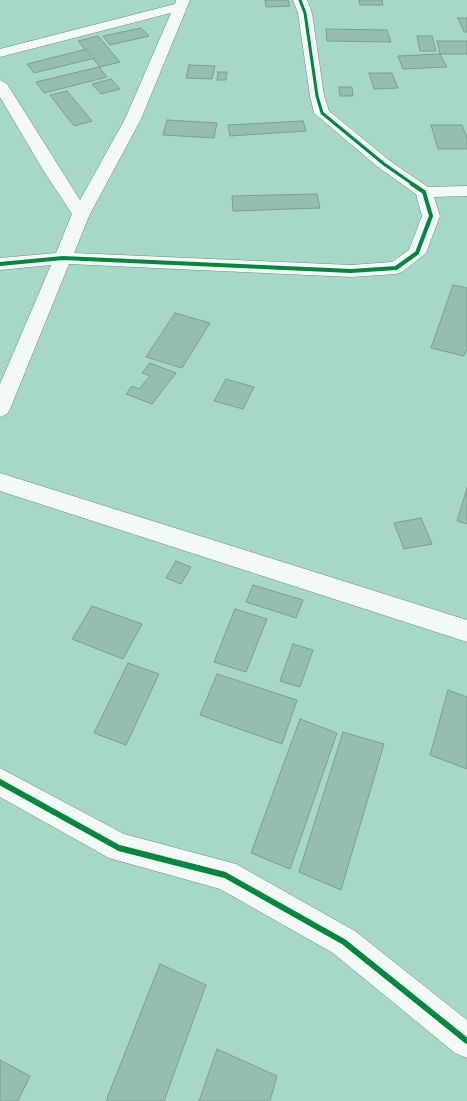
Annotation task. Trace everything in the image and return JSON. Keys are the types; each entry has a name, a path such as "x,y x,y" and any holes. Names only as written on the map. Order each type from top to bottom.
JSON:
{"street":[{"path":"300,0 305,13 317,96 322,113 384,164 424,192 467,191"},
{"path":"0,53 182,3"},
{"path":"0,409 81,214 133,120 182,3"},
{"path":"0,84 51,170 81,214"},
{"path":"0,264 63,258 351,271 396,268 417,253 431,216 424,192"},
{"path":"0,482 467,631"},
{"path":"0,782 119,848 225,875 344,942 467,1041"}],"building":[{"path":"265,0 288,0 290,6 266,7"},
{"path":"359,0 382,0 383,5 360,5"},
{"path":"458,18 467,18 467,32 464,32"},
{"path":"141,28 149,36 110,45 103,36"},
{"path":"326,29 387,30 391,42 327,41"},
{"path":"98,36 120,62 100,67 78,41"},
{"path":"417,36 432,36 436,51 420,51"},
{"path":"437,41 467,41 467,54 440,54"},
{"path":"87,49 95,58 34,73 27,64"},
{"path":"440,54 447,67 403,69 398,56"},
{"path":"189,65 215,66 212,79 186,78"},
{"path":"99,67 107,77 44,93 36,82"},
{"path":"218,72 227,72 226,80 217,80"},
{"path":"369,73 392,73 398,88 374,89"},
{"path":"111,79 120,89 101,94 92,84"},
{"path":"339,87 352,87 353,96 340,96"},
{"path":"67,91 92,121 74,126 50,95"},
{"path":"167,120 217,123 214,138 163,135"},
{"path":"303,121 306,131 230,136 228,125"},
{"path":"431,125 462,125 467,138 467,149 438,149"},
{"path":"317,194 320,208 233,211 232,196"},
{"path":"453,285 467,288 467,348 464,356 431,348"},
{"path":"175,313 210,323 182,368 146,357"},
{"path":"150,363 176,373 152,404 126,394 132,386 139,389 150,376 142,373"},
{"path":"226,379 254,387 243,409 214,401"},
{"path":"467,488 467,524 457,521"},
{"path":"421,518 432,544 404,549 394,523"},
{"path":"176,561 191,567 181,584 166,578"},
{"path":"253,585 303,600 296,618 246,602"},
{"path":"92,606 142,624 123,659 72,639"},
{"path":"235,609 267,619 246,672 214,662"},
{"path":"293,644 313,650 300,687 280,681"},
{"path":"128,663 159,674 126,745 94,733"},
{"path":"217,674 297,700 282,744 200,715"},
{"path":"448,690 467,697 467,769 430,755"},
{"path":"300,719 337,733 290,869 251,853"},
{"path":"343,732 384,744 341,890 299,872"},
{"path":"160,964 206,985 164,1101 106,1101"},
{"path":"217,1049 277,1076 270,1101 199,1101"},
{"path":"0,1060 30,1076 18,1101 0,1101"}],"cycle path":[{"path":"0,264 63,258 351,271 396,268 417,253 431,216 424,192 384,164 322,113 317,96 305,13 300,0"},
{"path":"0,782 119,848 225,875 344,942 467,1041"}]}
